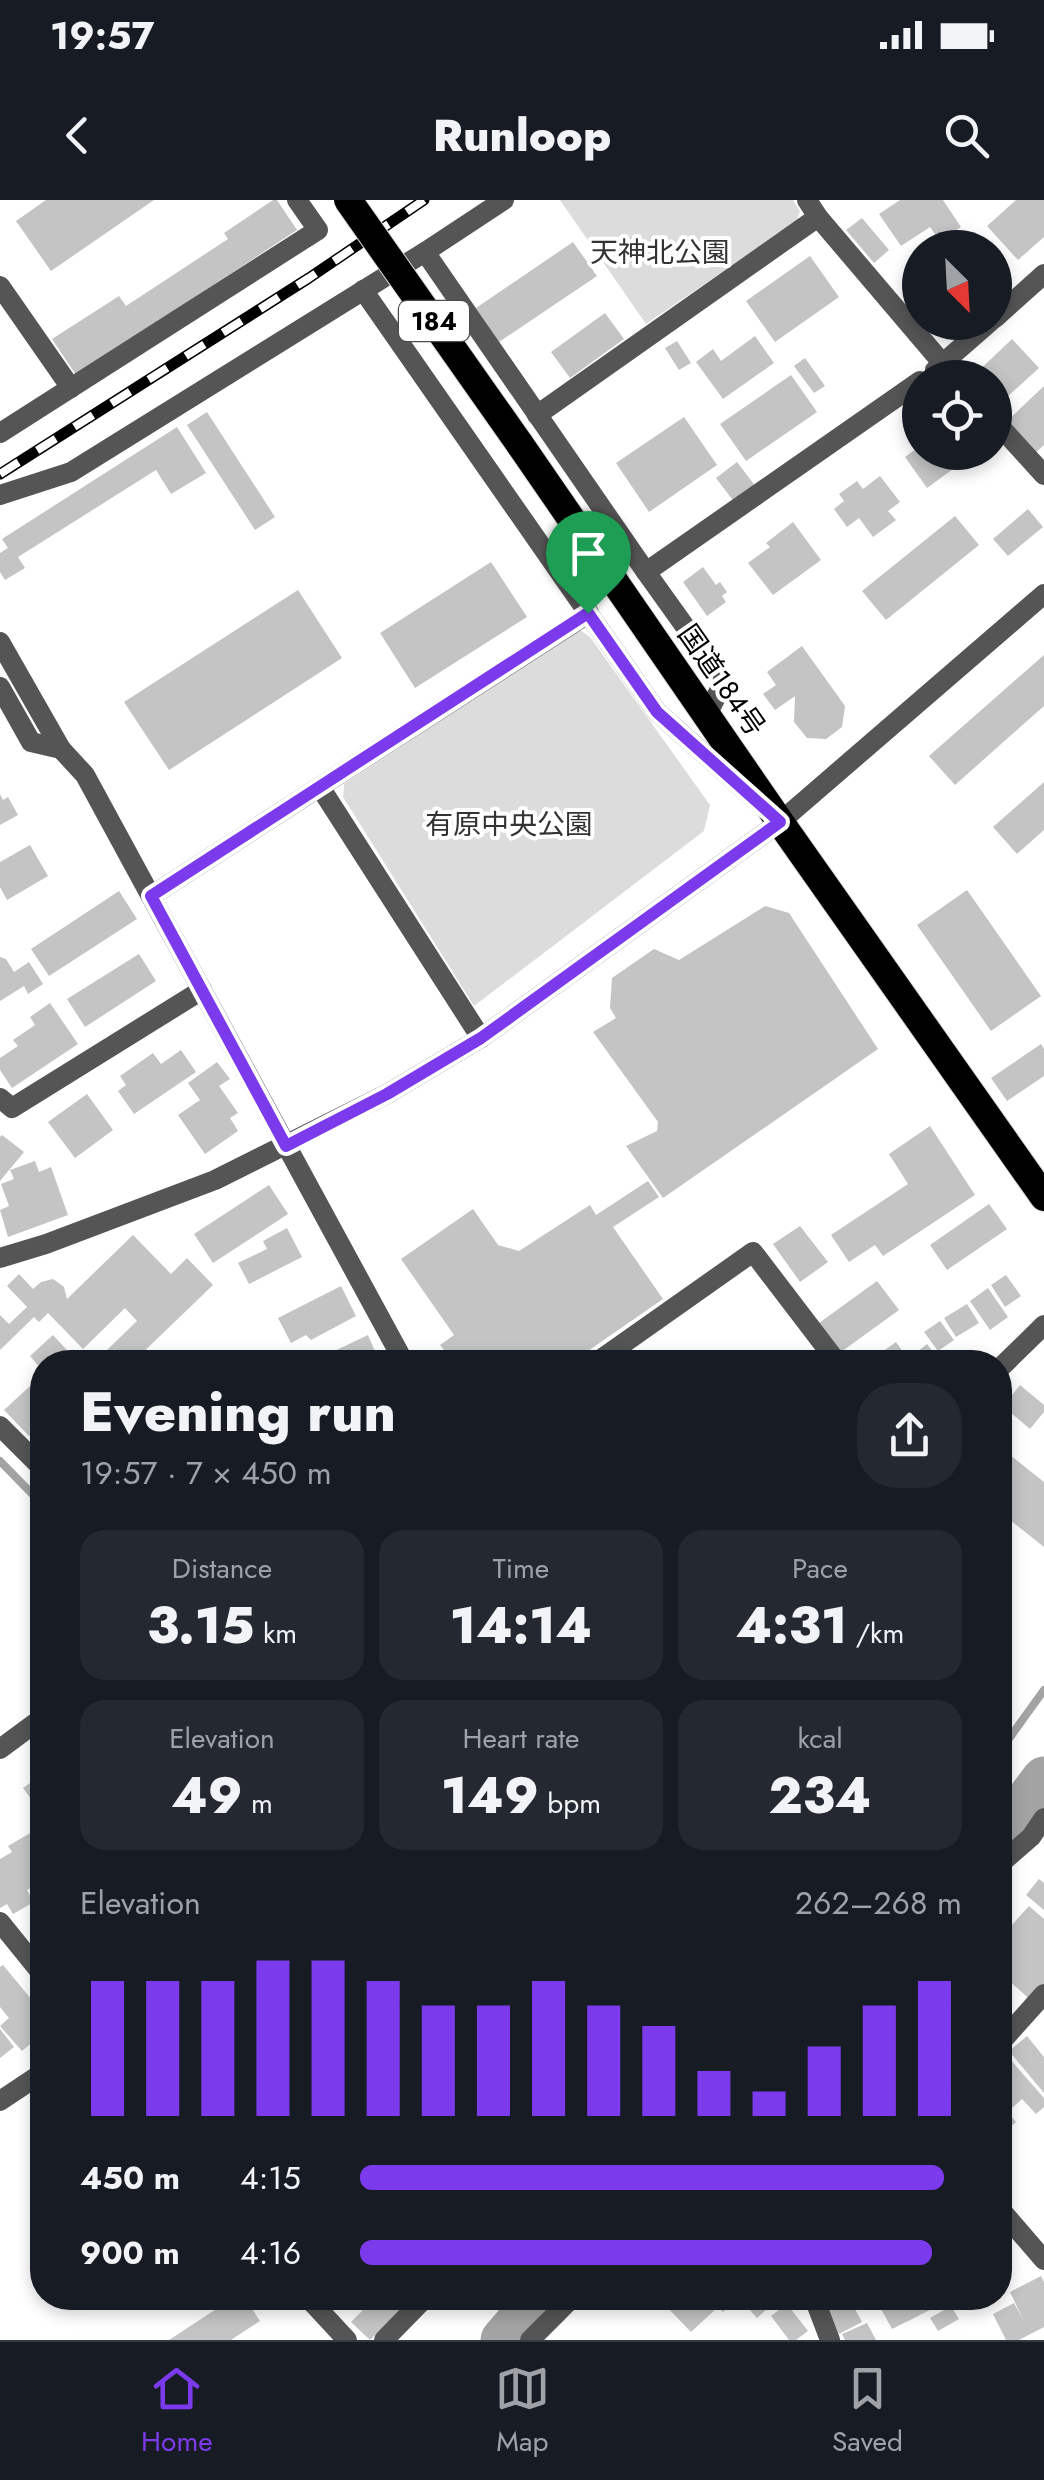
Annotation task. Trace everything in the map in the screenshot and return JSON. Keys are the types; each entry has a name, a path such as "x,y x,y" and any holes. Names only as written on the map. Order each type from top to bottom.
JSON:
{"highway":[{"name":"国道184号","path":"348,200 1044,1197"}],"street":[{"path":"0,433 318,230 297,200"},
{"path":"0,495 71,472 504,200"},
{"path":"537,415 812,208 940,360"},
{"path":"425,252 724,681 706,715"},
{"path":"1012,303 1044,274"},
{"path":"0,286 71,388"},
{"path":"363,290 657,712 780,822"},
{"path":"958,360 976,340"},
{"path":"646,572 902,393"},
{"path":"1012,440 1044,475"},
{"path":"0,1258 215,1180 387,1094 481,1038 780,822 1044,594"},
{"path":"151,896 588,613"},
{"path":"0,642 61,749 85,775 397,1350"},
{"path":"0,686 31,742 61,749"},
{"path":"320,787 481,1038"},
{"path":"0,1098 12,1108 202,990"},
{"path":"614,1350 752,1252 828,1350"},
{"path":"1012,1356 1044,1325"},
{"path":"0,1426 30,1456"},
{"path":"0,1749 30,1727"},
{"path":"1012,1854 1032,1838 1044,1818"},
{"path":"0,1922 30,1959"},
{"path":"1012,2030 1044,1994"},
{"path":"0,2101 30,2080"},
{"path":"1012,2223 1044,2260"},
{"path":"319,2310 347,2340"},
{"path":"384,2340 413,2310"},
{"path":"530,2340 559,2310"},
{"path":"553,2340 565,2310"},
{"path":"819,2310 830,2340"}],"green space":[{"name":"天神北公園","path":"560,200 793,200 800,211 797,221 646,324"},
{"name":"有原中央公園","path":"580,630 590,637 710,805 704,831 474,1006 343,797 344,784"}],"building":[{"path":"46,200 154,200 51,271 16,221"},
{"path":"277,200 297,230 76,375 52,339 119,296 126,306 228,239 224,233"},
{"path":"900,200 943,200 961,227 902,230 901,246 879,214"},
{"path":"1016,200 1044,200 1044,237 1018,260 1012,253 1012,230 991,230 987,226"},
{"path":"862,218 889,250 874,263 846,230"},
{"path":"573,242 597,276 499,342 476,308"},
{"path":"810,256 839,297 775,342 746,301"},
{"path":"605,313 624,339 570,378 551,352"},
{"path":"755,336 774,363 723,399 696,362 713,349 721,361"},
{"path":"1012,339 1039,368 1012,393 1012,360 990,360"},
{"path":"677,341 691,363 679,370 665,348"},
{"path":"805,358 825,386 814,393 794,366"},
{"path":"791,375 817,412 746,461 720,424"},
{"path":"1044,386 1044,445 1034,454 1012,430 1012,416"},
{"path":"207,412 275,517 255,530 187,425"},
{"path":"684,417 717,465 649,512 616,463"},
{"path":"177,427 206,473 171,494 156,470 18,557 25,568 5,580 0,572 0,553 8,548 2,539"},
{"path":"737,462 756,487 735,503 716,478"},
{"path":"914,470 952,470 927,488"},
{"path":"880,476 900,502 888,511 896,520 873,537 859,518 847,527 834,509 844,501 839,494 857,481 863,489"},
{"path":"1028,509 1043,527 1008,556 993,539"},
{"path":"955,516 979,545 886,620 862,591"},
{"path":"793,522 821,560 773,595 748,563"},
{"path":"491,562 527,617 415,688 380,633"},
{"path":"703,567 716,585 720,582 727,592 722,596 726,602 707,616 683,582"},
{"path":"298,590 342,658 169,770 124,702"},
{"path":"802,646 845,706 842,727 826,739 807,738 794,722 795,696 775,710 763,694 776,685 767,672"},
{"path":"1044,655 1044,706 955,785 929,756"},
{"path":"1044,782 1044,830 1017,854 993,827"},
{"path":"0,794 3,800 8,797 18,815 0,825"},
{"path":"30,845 48,876 7,900 0,887 0,862"},
{"path":"967,890 1041,996 991,1031 917,925"},
{"path":"119,891 137,919 49,976 31,949"},
{"path":"765,906 789,913 878,1049 663,1198 626,1146 657,1131 658,1122 593,1032 616,1018 610,1008 612,978 654,949 679,960"},
{"path":"139,954 156,981 85,1027 67,999"},
{"path":"0,957 6,959 14,972 29,962 43,984 28,994 24,986 0,1001"},
{"path":"50,1003 78,1044 12,1088 0,1070 0,1058 18,1046 13,1040 35,1025 30,1017"},
{"path":"1041,1044 1044,1076 1007,1101 991,1078"},
{"path":"181,1050 196,1072 134,1114 118,1091 126,1085 120,1076 153,1053 161,1064"},
{"path":"217,1062 230,1079 219,1086 238,1113 230,1118 238,1131 205,1154 178,1115 200,1100 188,1083"},
{"path":"87,1094 113,1130 75,1158 48,1122"},
{"path":"930,1126 975,1195 883,1256 875,1245 849,1262 831,1235 908,1184 889,1154"},
{"path":"0,1137 24,1152 0,1181"},
{"path":"35,1161 39,1172 51,1167 68,1215 8,1237 0,1210 9,1206 1,1184 14,1179 10,1170"},
{"path":"648,1181 659,1197 613,1227 663,1299 589,1350 444,1350 440,1345 454,1335 401,1259 473,1209 498,1245 519,1251 590,1205 596,1215"},
{"path":"269,1185 288,1214 213,1263 194,1234"},
{"path":"989,1204 1007,1229 947,1270 930,1245"},
{"path":"800,1226 828,1262 800,1282 773,1244"},
{"path":"287,1228 302,1257 249,1284 238,1263 267,1249 263,1241"},
{"path":"133,1235 171,1274 187,1258 213,1285 145,1350 107,1350 137,1321 125,1308 83,1349 48,1313 39,1322 34,1317 0,1350 0,1315 9,1324 27,1307 7,1286 19,1274 33,1289 53,1279 64,1287 67,1299"},
{"path":"1006,1275 1021,1296 1005,1307 991,1285"},
{"path":"877,1281 899,1310 844,1350 839,1350 819,1323"},
{"path":"341,1286 356,1316 311,1340 306,1335 291,1343 278,1318"},
{"path":"988,1288 1008,1317 990,1330 970,1301"},
{"path":"967,1304 979,1323 956,1337 944,1318"},
{"path":"940,1321 954,1340 937,1350 924,1332"},
{"path":"53,1335 67,1350 37,1350"},
{"path":"368,1335 374,1350 337,1350"},
{"path":"896,1342 902,1350 885,1350"},
{"path":"1020,1385 1044,1405 1044,1412 1030,1429 1012,1414 1012,1395"},
{"path":"30,1386 30,1435 29,1436 4,1410"},
{"path":"1012,1457 1044,1482 1044,1547 1012,1522"},
{"path":"30,1833 27,1890 30,1904 13,1914 7,1904 0,1908 0,1859 12,1852 8,1846"},
{"path":"1039,1879 1044,1883 1044,1910 1026,1895"},
{"path":"1029,1906 1044,1919 1044,1989 1033,2002 1012,1984 1012,1925"},
{"path":"3,1965 30,1998 30,2044 22,2051 0,2026 9,2018 0,2007"},
{"path":"0,2029 14,2047 0,2058"},
{"path":"1027,2036 1044,2057 1044,2093 1012,2055 1012,2048"},
{"path":"1012,2061 1044,2098 1044,2107 1036,2114 1022,2099 1012,2108"},
{"path":"1041,2276 1044,2282 1044,2327 1019,2340 1006,2340 993,2314 1012,2310 1014,2303 1023,2319 1012,2291"},
{"path":"215,2310 253,2310 260,2321 231,2340 169,2340"},
{"path":"363,2310 401,2310 370,2340 351,2322"},
{"path":"670,2310 715,2310 691,2332"},
{"path":"750,2310 766,2310 757,2318"},
{"path":"779,2310 792,2310 808,2331 789,2340 771,2316"},
{"path":"825,2310 856,2310 862,2322 839,2334"},
{"path":"882,2310 930,2310 892,2329"},
{"path":"944,2310 953,2310 959,2319 938,2331 930,2318"},
{"path":"867,2323 876,2340 845,2340 842,2334"}],"waterway":[{"path":"0,1461 30,1492"},
{"path":"1012,1734 1044,1690"},
{"path":"1012,1822 1044,1779"},
{"path":"503,2340 529,2310"}],"railway":[{"path":"0,474 309,278 424,200"}],"route":[{"path":"588,613 657,712 780,822 481,1038 387,1094 286,1146 151,896 588,613"}]}
